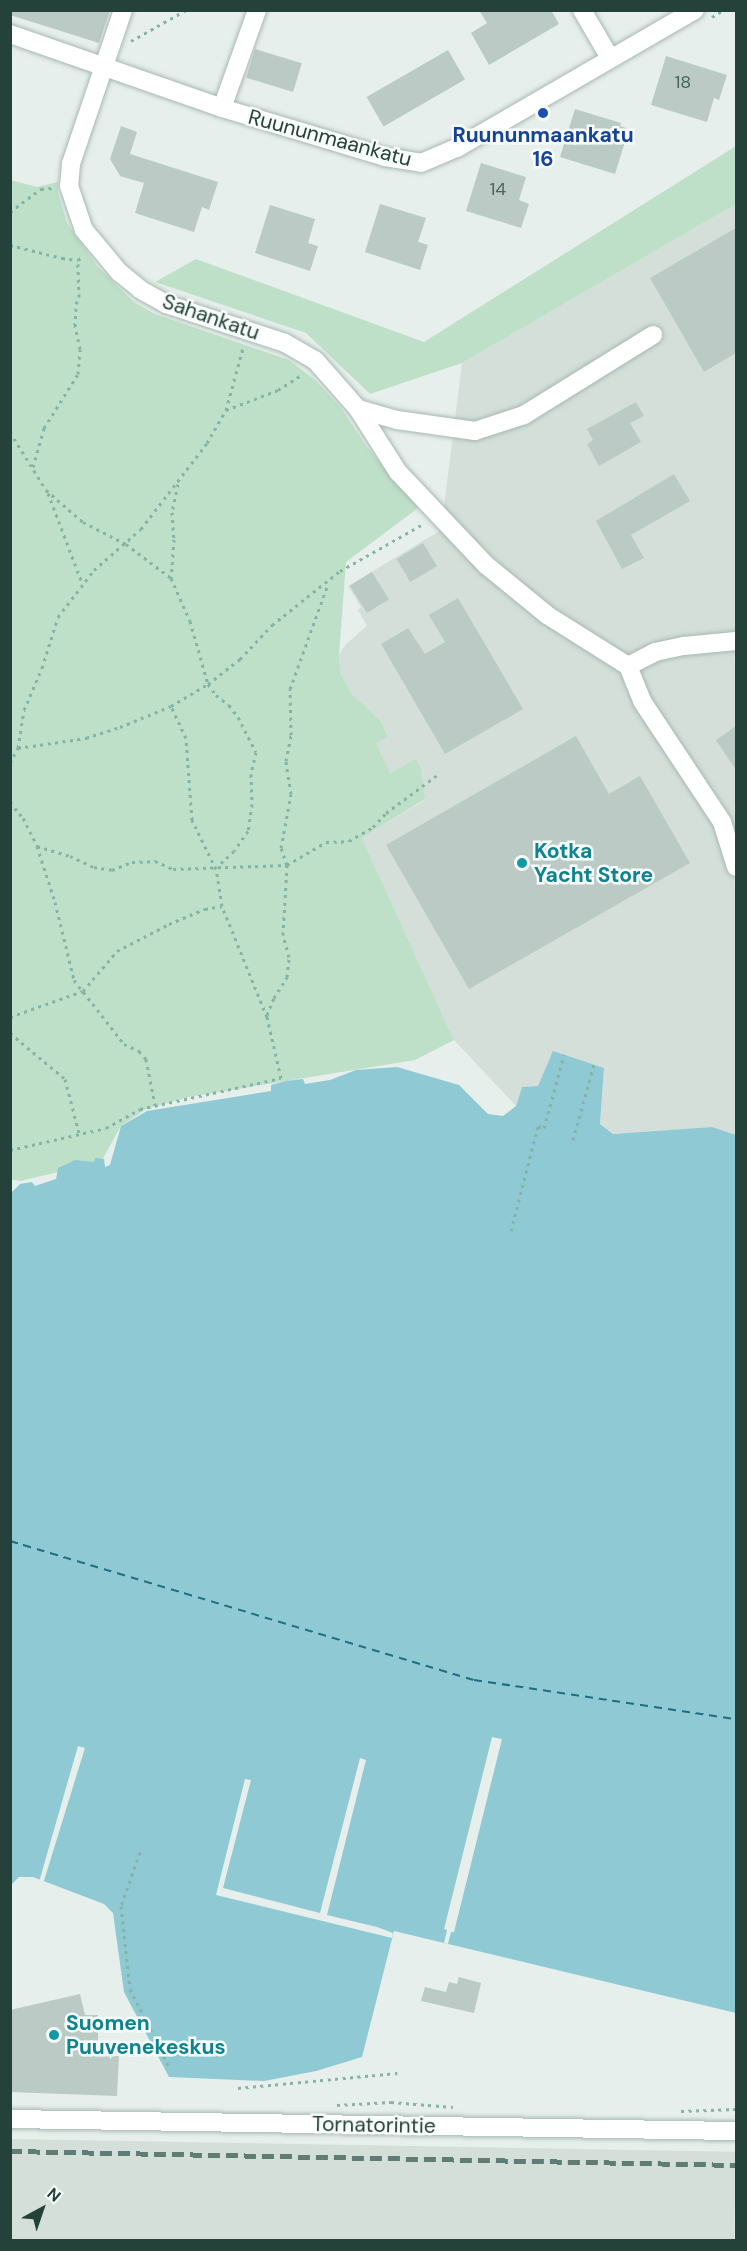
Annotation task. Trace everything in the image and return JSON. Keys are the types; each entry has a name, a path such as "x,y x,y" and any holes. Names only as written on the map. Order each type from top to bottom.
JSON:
{"street":[{"name":"Sahankatu","path":"123,10 71,164 69,186 75,210 84,230 96,246 118,272 158,299 285,343 315,360 358,409 398,472 434,513 486,565 547,615 628,666"},
{"path":"222,108 257,10"},
{"path":"582,10 610,58"},
{"name":"Ruununmaankatu","path":"10,34 222,108 385,157 421,163 457,148 610,58 699,16"},
{"path":"358,409 397,420 475,431 524,415 653,335"},
{"path":"736,641 684,646 654,652 628,666 642,701 722,822 736,867"},
{"name":"Tornatorintie","path":"10,2119 736,2132"}],"path":[{"path":"129,42 186,10"},
{"path":"699,16 723,10"},
{"path":"10,212 40,189 69,186"},
{"path":"10,245 78,260"},
{"path":"78,260 96,246"},
{"path":"33,466 44,428 78,374 80,349 75,326 76,304 79,297 78,260"},
{"path":"10,763 18,748 24,710 42,668 58,617 82,583 126,544 179,482 226,410 247,331"},
{"path":"226,410 244,405 294,382 315,360"},
{"path":"10,432 46,490 82,583"},
{"path":"179,482 172,512 174,539 171,578 190,621 208,684 238,717 256,752 251,774 252,804 248,831 234,851 216,868"},
{"path":"46,490 83,522 126,544 171,578"},
{"path":"18,748 86,738 171,706 208,684 240,659 272,625 329,583 340,571 421,527 434,513"},
{"path":"267,1017 274,998 287,977 289,957 283,935 287,865 281,848 291,794 286,761 291,735 290,689 329,583"},
{"path":"10,1150 106,1128 140,1109 155,1105 281,1078 267,1017 222,906 216,868 192,819 186,738 171,706"},
{"path":"37,846 70,856 94,867 112,870 132,862 155,861 173,869 287,865 326,842 349,841 373,827 386,813 440,773"},
{"path":"10,802 23,818 37,846 55,902 74,980 124,1044 139,1051 146,1059 155,1105"},
{"path":"10,1017 83,992 117,951 169,924 205,909 222,906"},
{"path":"10,1033 65,1079 80,1133"},
{"path":"511,1231 538,1126 544,1128 564,1055"},
{"path":"573,1140 594,1065"},
{"path":"140,1852 121,1906 130,1989 168,2065"},
{"path":"117,1942 125,1942"},
{"path":"156,2056 162,2052"},
{"path":"238,2088 397,2073"}],"shaded area":[{"path":"736,204 736,1135 712,1127 613,1134 600,1124 604,1068 553,1052 538,1086 522,1087 516,1106 454,1040 362,838 425,800 416,759 390,773 375,743 388,735 381,721 351,693 341,674 339,655 346,644 367,626 358,610 361,607 348,586 441,530 462,363"},
{"path":"11,2139 736,2152 734,2240 10,2240"}],"green space":[{"path":"736,146 736,204 462,363 370,394 306,333 155,282 196,259 424,342"},
{"path":"10,180 37,187 58,182 58,193 67,223 97,266 134,302 155,314 289,360 314,379 341,408 367,447 418,508 346,562 339,655 341,674 351,693 381,721 388,736 376,743 390,773 416,759 421,768 425,799 362,838 454,1040 415,1060 189,1097 146,1109 121,1126 101,1162 20,1181 10,1179"}],"water":[{"path":"553,1051 604,1068 600,1124 613,1134 712,1127 736,1135 736,2013 394,1931 362,2057 316,2071 264,2081 169,2077 124,1992 113,1913 104,1904 33,1877 19,1877 11,1885 11,1193 20,1184 32,1182 35,1186 56,1179 58,1168 75,1160 94,1162 95,1158 104,1159 105,1167 110,1165 121,1126 147,1111 271,1091 271,1085 286,1081 303,1079 305,1084 330,1080 356,1070 397,1067 459,1085 488,1114 503,1116 516,1106 522,1087 538,1086"}],"pier":[{"path":"492,1737 502,1739 454,1932 451,1932 448,1944 444,1943 447,1930 444,1929"},
{"path":"78,1746 85,1748 43,1884 39,1882"},
{"path":"360,1758 366,1760 327,1915 377,1927 393,1933 392,1938 216,1895 245,1779 251,1780 223,1888 320,1913"}],"building":[{"path":"10,10 110,10 99,43 10,15"},
{"path":"479,10 551,10 559,24 489,65 471,33 487,23"},
{"path":"255,49 302,63 293,92 246,78"},
{"path":"448,50 465,79 384,126 367,97"},
{"path":"666,56 727,75 719,100 714,98 707,122 651,105"},
{"path":"575,109 621,123 620,126 629,129 615,174 560,157"},
{"path":"121,126 137,132 130,154 218,182 209,210 202,207 194,232 135,213 144,183 120,176 110,159"},
{"path":"481,163 526,177 519,200 529,204 521,228 466,211"},
{"path":"380,204 426,218 418,242 428,245 420,270 365,252"},
{"path":"270,205 315,219 308,243 318,246 310,271 255,253"},
{"path":"736,228 736,353 704,372 650,278"},
{"path":"636,402 644,416 630,423 641,442 599,466 587,444 593,440 587,429"},
{"path":"674,474 690,501 631,535 644,558 622,569 596,521"},
{"path":"423,543 437,566 410,582 396,559"},
{"path":"372,572 389,599 367,613 350,586"},
{"path":"458,598 523,709 445,754 381,644 408,628 425,654 445,642 429,615"},
{"path":"736,726 736,770 716,740"},
{"name":"Kotka Yacht Store","path":"576,736 609,794 640,776 690,863 469,989 386,845"},
{"path":"459,1977 481,1983 474,2013 421,2001 425,1987 446,1992 449,1982 457,1984"},
{"name":"Suomen Puuvenekeskus","path":"80,1994 85,2015 98,2015 98,2056 119,2056 117,2096 10,2092 10,2010"}],"ferry route":[{"path":"10,1541 474,1680 736,1719"}],"railway":[{"path":"10,2151 736,2165"}],"place":[{"name":"Ruununmaankatu 16","path":"543,113"},
{"name":"Kotka Yacht Store","path":"522,863"},
{"name":"Suomen Puuvenekeskus","path":"54,2035"}]}
